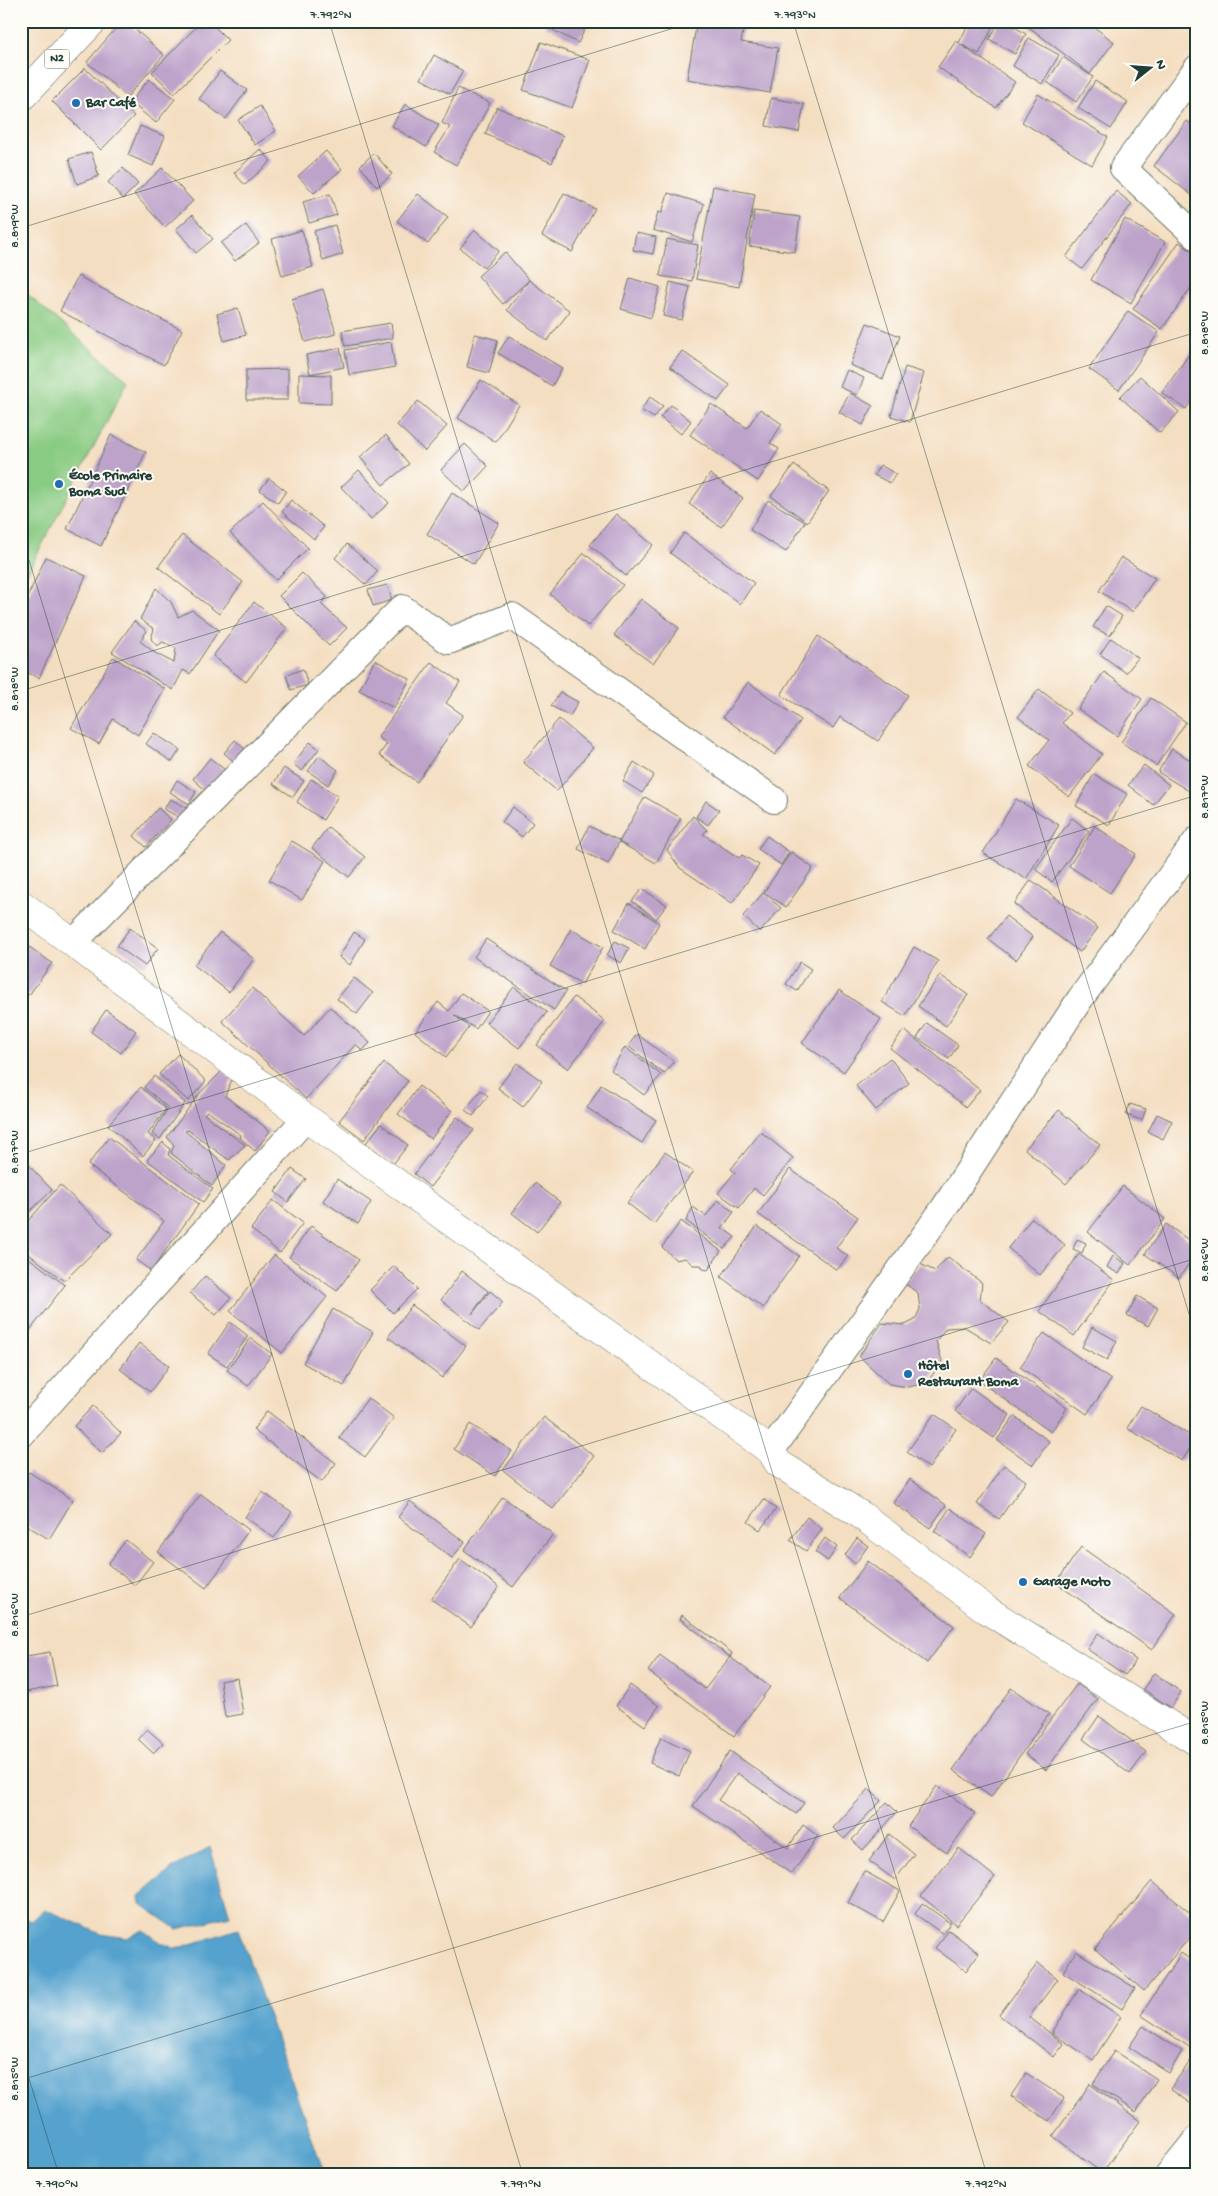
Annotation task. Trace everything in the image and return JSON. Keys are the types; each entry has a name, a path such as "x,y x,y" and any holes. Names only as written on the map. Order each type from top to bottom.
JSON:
{"main road":[{"name":"N2","path":"21,98 93,21"},
{"path":"21,904 306,1118 771,1452 778,1463 861,1515 986,1610 1197,1742"}],"street":[{"path":"1197,68 1123,168 1197,237"},
{"path":"73,943 402,608 449,641 512,616 774,800"},
{"path":"771,1452 944,1208 1080,999 1197,840"},
{"path":"21,1435 306,1118"},
{"path":"1168,2175 1197,2139"}],"green space":[{"path":"21,289 128,381 21,585"}],"water":[{"path":"210,1847 230,1916 177,1929 141,1904 140,1896 173,1868"},
{"path":"45,1909 101,1934 127,1938 143,1930 162,1943 176,1949 238,1929 325,2175 21,2175 21,1917 32,1921"}],"building":[{"path":"122,21 126,21 164,55 127,97 87,62"},
{"path":"202,21 209,21 228,40 174,94 152,72"},
{"path":"547,21 589,21 578,43 545,26"},
{"path":"697,21 745,21 741,42 778,48 770,93 687,79"},
{"path":"970,21 996,21 979,54 960,44 1015,82 996,108 938,67 956,41 959,43"},
{"path":"1000,21 1005,21 1026,34 1015,54 989,39"},
{"path":"1033,21 1086,21 1114,42 1090,74 1029,27"},
{"path":"1029,38 1059,55 1042,84 1013,66"},
{"path":"541,42 590,60 572,108 523,90"},
{"path":"434,55 463,71 450,94 421,79"},
{"path":"1063,57 1093,77 1076,102 1047,82"},
{"path":"85,68 134,116 101,150 52,101"},
{"path":"220,71 247,90 226,119 199,99"},
{"path":"149,79 175,99 156,123 130,102"},
{"path":"1095,81 1128,102 1111,129 1078,108"},
{"path":"458,88 490,103 456,165 434,152 450,127 442,123"},
{"path":"1038,94 1108,137 1092,165 1022,122"},
{"path":"771,98 804,104 799,132 766,126"},
{"path":"405,104 439,125 426,147 392,126"},
{"path":"260,106 276,131 255,145 238,120"},
{"path":"497,107 563,136 552,163 485,134"},
{"path":"1187,121 1197,129 1197,191 1193,196 1154,166"},
{"path":"140,126 165,136 153,166 128,155"},
{"path":"260,149 271,161 245,185 234,173"},
{"path":"326,151 342,169 314,193 298,176"},
{"path":"91,152 99,176 77,184 69,159"},
{"path":"374,153 392,174 377,187 360,166"},
{"path":"123,168 138,184 123,199 108,182"},
{"path":"162,168 193,201 165,227 134,194"},
{"path":"713,186 755,194 739,287 696,279"},
{"path":"1116,191 1132,204 1082,269 1066,257"},
{"path":"564,193 595,209 572,252 542,236"},
{"path":"668,193 704,204 692,242 653,230 658,212 662,213"},
{"path":"330,194 337,215 309,223 303,202"},
{"path":"418,194 448,217 428,244 397,221"},
{"path":"754,211 800,217 795,252 749,246"},
{"path":"192,215 213,239 196,253 176,229"},
{"path":"1125,219 1165,242 1131,303 1091,280"},
{"path":"246,225 259,243 235,261 221,243"},
{"path":"335,225 343,254 323,261 314,231"},
{"path":"302,230 313,267 282,276 272,239"},
{"path":"475,230 499,251 484,268 460,248"},
{"path":"636,233 656,237 653,254 633,250"},
{"path":"667,239 698,245 692,281 660,276"},
{"path":"1179,242 1197,255 1197,279 1162,329 1133,309"},
{"path":"505,252 529,280 503,304 478,276"},
{"path":"78,276 182,330 164,365 60,311"},
{"path":"630,278 660,287 651,318 621,309"},
{"path":"529,280 570,311 547,341 507,310"},
{"path":"670,282 690,287 682,320 663,316"},
{"path":"323,289 336,334 305,342 292,299"},
{"path":"238,308 246,335 224,341 217,314"},
{"path":"1128,311 1159,332 1119,390 1089,369"},
{"path":"391,323 393,338 345,346 342,331"},
{"path":"867,323 900,336 883,379 850,365"},
{"path":"475,334 498,340 489,373 467,367"},
{"path":"509,336 562,368 552,386 498,353"},
{"path":"391,342 395,367 349,375 345,350"},
{"path":"1197,343 1197,393 1186,409 1162,393"},
{"path":"340,348 344,367 310,374 306,355"},
{"path":"682,351 730,385 718,401 670,367"},
{"path":"905,367 924,373 910,422 891,416"},
{"path":"288,369 288,400 246,400 246,370"},
{"path":"847,370 864,378 857,395 840,387"},
{"path":"299,374 331,375 331,404 299,403"},
{"path":"1140,376 1179,412 1160,433 1120,397"},
{"path":"481,380 519,405 496,442 458,418"},
{"path":"850,393 873,406 863,425 839,412"},
{"path":"650,397 663,406 654,418 641,410"},
{"path":"418,401 447,426 425,451 397,425"},
{"path":"711,404 747,428 760,409 782,424 770,443 779,449 758,481 690,435"},
{"path":"671,405 691,421 681,434 660,417"},
{"path":"111,435 146,452 101,546 67,529"},
{"path":"386,435 409,464 383,485 360,457"},
{"path":"465,444 488,466 464,492 441,470"},
{"path":"794,465 829,491 807,522 771,496"},
{"path":"880,465 896,474 890,483 874,475"},
{"path":"359,470 389,503 371,519 341,487"},
{"path":"710,474 743,498 721,527 689,504"},
{"path":"269,478 286,491 278,503 260,490"},
{"path":"452,493 499,523 474,564 427,534"},
{"path":"291,500 324,527 314,539 282,512"},
{"path":"768,500 805,522 786,552 750,530"},
{"path":"263,501 308,548 276,580 230,533"},
{"path":"616,514 653,545 626,576 590,545"},
{"path":"684,533 754,583 740,604 670,553"},
{"path":"182,535 243,582 219,614 158,567"},
{"path":"347,544 378,571 366,585 335,558"},
{"path":"584,553 623,585 588,626 550,594"},
{"path":"46,557 86,576 39,678 21,670 21,611"},
{"path":"1121,557 1155,578 1133,612 1099,591"},
{"path":"302,573 327,597 321,604 347,628 329,646 279,596"},
{"path":"387,585 392,600 373,606 368,590"},
{"path":"156,588 171,602 178,617 192,610 219,630 190,674 183,670 173,690 112,652 134,621 147,631 140,641 155,653 174,663 176,648 163,642 157,646 151,639 154,629 140,619"},
{"path":"641,599 679,628 653,664 614,635"},
{"path":"254,602 287,628 246,682 213,656"},
{"path":"1106,606 1122,616 1110,636 1093,627"},
{"path":"818,636 908,695 878,741 840,717 833,728 781,695"},
{"path":"1111,638 1138,658 1126,673 1100,654"},
{"path":"113,657 165,689 138,735 113,719 99,744 71,728"},
{"path":"375,660 410,679 394,708 359,690"},
{"path":"431,662 460,682 446,703 463,715 417,782 379,755 387,744 378,737"},
{"path":"303,669 308,685 291,690 286,675"},
{"path":"1104,672 1142,699 1117,736 1078,709"},
{"path":"748,682 801,720 775,755 723,717"},
{"path":"1039,689 1070,713 1062,723 1102,754 1069,797 1029,766 1049,740 1018,717"},
{"path":"560,692 578,702 570,716 551,706"},
{"path":"1151,698 1186,722 1156,766 1121,742"},
{"path":"559,719 593,748 557,791 523,762"},
{"path":"154,733 180,750 172,762 146,744"},
{"path":"235,740 249,753 238,765 224,753"},
{"path":"310,742 319,749 302,771 293,764"},
{"path":"1172,749 1197,764 1197,796 1158,772"},
{"path":"319,756 338,770 328,785 308,771"},
{"path":"210,758 229,773 211,795 193,779"},
{"path":"634,762 654,775 642,793 623,781"},
{"path":"1144,765 1169,785 1153,805 1128,785"},
{"path":"284,768 304,781 293,797 273,784"},
{"path":"1094,774 1127,794 1109,825 1076,806"},
{"path":"311,779 338,796 323,820 297,802"},
{"path":"177,780 196,792 189,804 170,792"},
{"path":"645,797 681,818 656,863 619,842 608,864 578,849 589,826 620,841"},
{"path":"170,799 187,808 182,819 164,809"},
{"path":"1016,799 1059,825 1026,879 983,853"},
{"path":"706,801 719,810 708,825 696,817"},
{"path":"513,807 533,823 522,837 502,822"},
{"path":"158,808 171,820 146,847 134,836"},
{"path":"693,816 707,830 703,834 739,858 742,855 759,865 732,903 680,868 667,850"},
{"path":"1072,818 1089,831 1052,882 1035,869"},
{"path":"1095,826 1136,854 1110,893 1069,866"},
{"path":"328,827 365,857 349,877 312,848"},
{"path":"767,836 789,852 781,865 758,849"},
{"path":"292,841 325,861 302,900 269,880"},
{"path":"791,852 813,868 786,907 764,892"},
{"path":"1031,880 1098,928 1080,952 1014,904"},
{"path":"642,889 667,905 656,919 632,901"},
{"path":"763,893 781,908 760,932 743,916"},
{"path":"629,903 659,923 645,949 614,930"},
{"path":"1006,916 1033,937 1016,960 988,939"},
{"path":"130,928 158,948 145,966 117,946"},
{"path":"571,929 603,947 582,984 550,966"},
{"path":"220,932 254,959 229,992 194,965"},
{"path":"354,932 365,939 350,965 339,957"},
{"path":"486,939 566,991 554,1010 474,957"},
{"path":"21,941 52,963 29,995 21,990"},
{"path":"615,941 629,948 621,963 607,955"},
{"path":"914,947 938,961 905,1016 882,1002"},
{"path":"800,962 811,969 797,991 786,984"},
{"path":"940,975 968,995 946,1026 918,1006"},
{"path":"354,978 373,993 357,1014 337,999"},
{"path":"514,987 547,1012 519,1048 486,1023"},
{"path":"252,988 304,1036 330,1007 370,1043 362,1051 356,1044 306,1099 222,1021"},
{"path":"839,990 881,1019 844,1072 802,1043"},
{"path":"461,993 488,1011 476,1029 454,1015 469,1027 446,1057 415,1032 438,1002 449,1011"},
{"path":"574,997 605,1021 568,1069 537,1045"},
{"path":"106,1010 136,1031 121,1053 91,1032"},
{"path":"927,1023 958,1045 949,1059 917,1038"},
{"path":"904,1030 980,1090 966,1107 890,1048"},
{"path":"637,1034 674,1062 664,1074 628,1046"},
{"path":"625,1047 661,1075 644,1095 611,1070"},
{"path":"178,1054 206,1081 188,1101 159,1074"},
{"path":"890,1058 909,1083 876,1110 856,1086"},
{"path":"384,1063 408,1081 364,1140 339,1121"},
{"path":"517,1063 542,1081 523,1107 498,1088"},
{"path":"222,1071 232,1079 225,1096 270,1131 255,1151 240,1138 241,1135 207,1111 204,1114 245,1145 229,1160 188,1130 185,1131 226,1165 212,1186 171,1153 174,1145 167,1137 200,1093"},
{"path":"154,1076 185,1103 160,1139 152,1134 168,1108 144,1087"},
{"path":"601,1085 656,1120 642,1143 587,1108"},
{"path":"419,1086 452,1111 431,1139 398,1114"},
{"path":"141,1087 166,1109 148,1134 156,1140 143,1156 108,1125"},
{"path":"481,1090 488,1096 473,1116 465,1110"},
{"path":"1130,1104 1146,1109 1142,1120 1126,1115"},
{"path":"1059,1110 1100,1145 1066,1184 1025,1149"},
{"path":"1157,1114 1172,1121 1163,1139 1148,1132"},
{"path":"457,1117 474,1130 430,1187 414,1174"},
{"path":"381,1124 408,1145 393,1164 366,1143"},
{"path":"761,1132 793,1158 763,1195 754,1188 739,1208 718,1193 735,1172 731,1169"},
{"path":"109,1137 199,1204 151,1271 136,1260 164,1221 88,1165"},
{"path":"163,1142 170,1149 168,1155 213,1189 203,1202 147,1160"},
{"path":"665,1152 693,1172 654,1224 627,1203"},
{"path":"23,1159 52,1190 24,1217 21,1214 21,1160"},
{"path":"292,1169 306,1179 288,1202 275,1192"},
{"path":"790,1169 858,1217 836,1248 848,1256 837,1270 758,1214"},
{"path":"337,1179 371,1202 358,1224 323,1201"},
{"path":"535,1183 560,1202 537,1232 512,1213"},
{"path":"60,1185 112,1234 64,1281 21,1248 21,1229"},
{"path":"1123,1186 1165,1219 1130,1265 1088,1232"},
{"path":"273,1200 303,1223 280,1253 251,1229"},
{"path":"718,1200 734,1212 722,1228 735,1237 724,1249 686,1221 693,1207 706,1216"},
{"path":"1032,1218 1065,1245 1040,1275 1008,1248"},
{"path":"681,1221 721,1251 708,1270 703,1269 701,1265 693,1265 685,1258 676,1260 662,1247"},
{"path":"1166,1224 1197,1246 1197,1252 1179,1278 1145,1254"},
{"path":"311,1226 359,1260 337,1291 289,1257"},
{"path":"757,1226 799,1256 763,1308 721,1277"},
{"path":"1077,1239 1086,1243 1082,1253 1073,1249"},
{"path":"21,1252 65,1285 21,1342"},
{"path":"1079,1254 1114,1280 1074,1336 1039,1311"},
{"path":"274,1255 327,1297 282,1353 230,1311"},
{"path":"1113,1256 1125,1263 1119,1274 1107,1267"},
{"path":"948,1257 982,1283 980,1300 1009,1322 991,1343 965,1327 946,1328 936,1341 942,1361 927,1383 908,1387 889,1384 859,1356 882,1323 905,1325 915,1320 920,1309 918,1293 904,1283 920,1264 935,1271"},
{"path":"394,1266 417,1289 393,1313 370,1290"},
{"path":"462,1271 488,1291 472,1314 490,1291 503,1302 479,1330 441,1300"},
{"path":"205,1276 231,1298 216,1315 190,1293"},
{"path":"1137,1296 1158,1308 1148,1326 1127,1315"},
{"path":"412,1305 466,1346 442,1378 388,1337"},
{"path":"333,1309 373,1332 344,1386 303,1363"},
{"path":"230,1322 248,1336 227,1366 208,1354"},
{"path":"1092,1327 1117,1341 1107,1360 1082,1347"},
{"path":"1044,1333 1111,1380 1087,1414 1020,1367"},
{"path":"251,1338 272,1354 248,1386 227,1370"},
{"path":"139,1343 169,1366 150,1392 120,1369"},
{"path":"996,1358 1067,1408 1051,1432 979,1381"},
{"path":"971,1388 1010,1415 994,1438 955,1411"},
{"path":"368,1398 394,1418 365,1457 339,1438"},
{"path":"93,1406 121,1433 102,1453 74,1426"},
{"path":"1141,1406 1196,1439 1182,1461 1127,1428"},
{"path":"267,1411 336,1463 322,1482 253,1430"},
{"path":"934,1414 956,1429 929,1468 907,1452"},
{"path":"1014,1416 1049,1441 1033,1465 997,1440"},
{"path":"544,1417 594,1456 553,1509 503,1470"},
{"path":"470,1424 512,1451 495,1476 454,1449"},
{"path":"1004,1465 1026,1481 999,1519 977,1504"},
{"path":"29,1472 73,1500 49,1539 21,1522 21,1485"},
{"path":"910,1479 946,1505 930,1528 893,1503"},
{"path":"262,1492 292,1512 274,1538 245,1517"},
{"path":"201,1494 249,1530 206,1588 158,1552"},
{"path":"503,1497 553,1534 513,1587 464,1550"},
{"path":"764,1499 776,1509 760,1530 748,1522"},
{"path":"410,1501 465,1542 452,1558 398,1517"},
{"path":"950,1508 986,1534 970,1557 934,1531"},
{"path":"807,1517 822,1529 806,1551 790,1540"},
{"path":"825,1538 837,1547 828,1561 815,1552"},
{"path":"857,1538 868,1546 855,1564 845,1555"},
{"path":"126,1540 153,1562 135,1585 108,1564"},
{"path":"1081,1547 1176,1614 1152,1650 1056,1583"},
{"path":"460,1559 499,1587 471,1627 431,1599"},
{"path":"868,1561 954,1626 927,1663 840,1598"},
{"path":"682,1615 732,1653 730,1657 680,1619"},
{"path":"1098,1633 1136,1660 1125,1675 1087,1649"},
{"path":"50,1652 57,1686 21,1693 21,1657"},
{"path":"660,1655 705,1689 730,1657 770,1687 734,1736 648,1671"},
{"path":"1154,1673 1181,1692 1171,1708 1143,1689"},
{"path":"237,1678 243,1714 225,1717 220,1681"},
{"path":"1077,1684 1098,1699 1046,1770 1025,1754"},
{"path":"630,1685 659,1706 645,1726 616,1706"},
{"path":"1011,1688 1049,1714 991,1797 953,1770"},
{"path":"1099,1716 1146,1752 1130,1774 1083,1739"},
{"path":"147,1729 163,1743 153,1753 138,1739"},
{"path":"661,1737 690,1751 679,1776 650,1763"},
{"path":"730,1751 804,1803 796,1814 737,1773 718,1800 788,1848 803,1825 818,1836 792,1874 693,1806"},
{"path":"937,1786 975,1813 947,1853 908,1826"},
{"path":"869,1789 881,1801 844,1839 833,1828"},
{"path":"887,1802 897,1812 863,1850 852,1840"},
{"path":"889,1834 914,1854 895,1880 869,1861"},
{"path":"959,1848 995,1877 956,1925 921,1896"},
{"path":"864,1871 900,1891 883,1922 848,1903"},
{"path":"1152,1881 1197,1919 1197,1929 1144,1991 1095,1949"},
{"path":"922,1903 950,1923 943,1934 915,1914"},
{"path":"949,1930 979,1953 966,1971 935,1948"},
{"path":"1076,1951 1135,1988 1122,2009 1063,1972"},
{"path":"1181,1953 1197,1964 1197,2052 1141,2015"},
{"path":"1038,1963 1058,1979 1029,2017 1064,2044 1054,2057 999,2015"},
{"path":"1079,1989 1121,2017 1093,2060 1052,2033"},
{"path":"1143,2026 1182,2051 1169,2073 1129,2047"},
{"path":"1114,2051 1157,2079 1136,2112 1093,2084"},
{"path":"1192,2059 1197,2063 1197,2102 1194,2106 1170,2089"},
{"path":"1026,2073 1064,2098 1049,2121 1011,2096"},
{"path":"1090,2084 1140,2121 1102,2173 1053,2136"}],"place":[{"name":"Bar Café","path":"76,103"},
{"name":"École Primaire Boma Sud","path":"59,484"},
{"name":"Hôtel Restaurant Boma","path":"908,1374"},
{"name":"Garage Moto","path":"1023,1582"}]}
